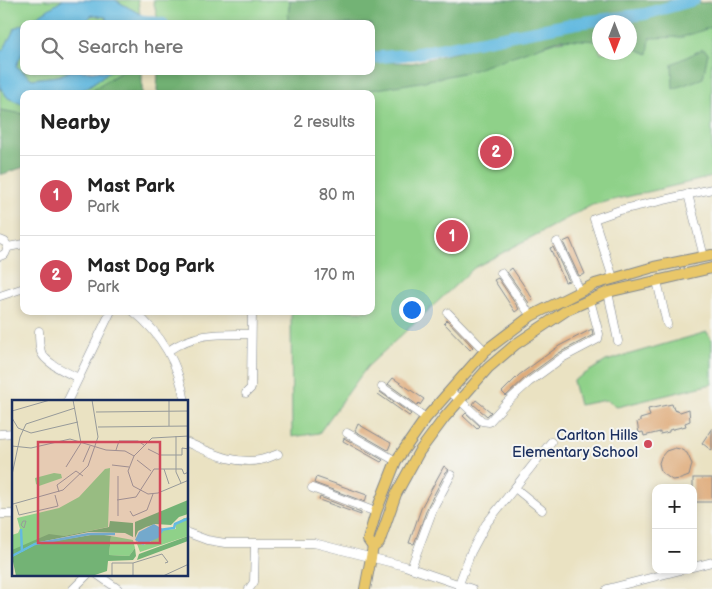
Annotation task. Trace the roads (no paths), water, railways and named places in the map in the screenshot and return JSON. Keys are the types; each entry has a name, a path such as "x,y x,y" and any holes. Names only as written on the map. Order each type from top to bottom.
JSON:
{"main road":[{"path":"365,589 372,551 368,540 376,512 396,461 426,418 485,351 531,316 595,284 708,256"},
{"path":"372,551 379,543 396,494 419,452 488,368 516,344 567,310 599,296 712,268"}],"street":[{"path":"613,278 594,219 620,210 712,189"},
{"path":"688,194 708,256"},
{"path":"0,240 6,242 8,247 7,252 0,256"},
{"path":"557,242 580,291"},
{"path":"8,247 20,245"},
{"path":"501,273 531,316"},
{"path":"657,281 667,324"},
{"path":"595,284 618,341"},
{"path":"0,296 20,289"},
{"path":"450,391 482,421 489,422 529,382 562,358 597,340 599,334 599,296"},
{"path":"448,313 485,351"},
{"path":"68,400 109,315"},
{"path":"138,315 150,326 168,351 181,381 185,400"},
{"path":"246,393 251,388 252,315"},
{"path":"39,332 43,356 78,378"},
{"path":"168,351 182,343 210,334 251,334"},
{"path":"382,387 426,418"},
{"path":"347,433 396,461"},
{"path":"460,587 471,552 486,524 551,442"},
{"path":"189,443 235,460 260,460 278,454"},
{"path":"410,568 433,509 451,475"},
{"path":"312,488 376,512"},
{"path":"516,488 542,510"},
{"path":"189,534 216,542 255,544 314,543 372,551 460,587 472,589"},
{"path":"249,589 254,582 255,544"},
{"path":"697,566 712,562"},
{"path":"607,589 665,574"},
{"path":"74,589 86,576"},
{"path":"99,576 118,589"}],"water":[{"path":"63,0 115,0 146,19 106,20 106,17 92,15 87,20 31,20"},
{"path":"20,26 20,58 16,66 20,69 20,75 27,75 32,79 61,75 104,75 83,90 20,90 20,103 8,98 0,87 0,51 4,49 15,28"}],"waterway":[{"path":"375,58 413,54 577,23 645,14 694,0"},
{"path":"123,20 125,18 138,20"}],"place":[{"name":"Mast Dog Park","path":"496,152"},
{"name":"Mast Park","path":"452,236"},
{"name":"Carlton Hills Elementary School","path":"648,444"}]}
